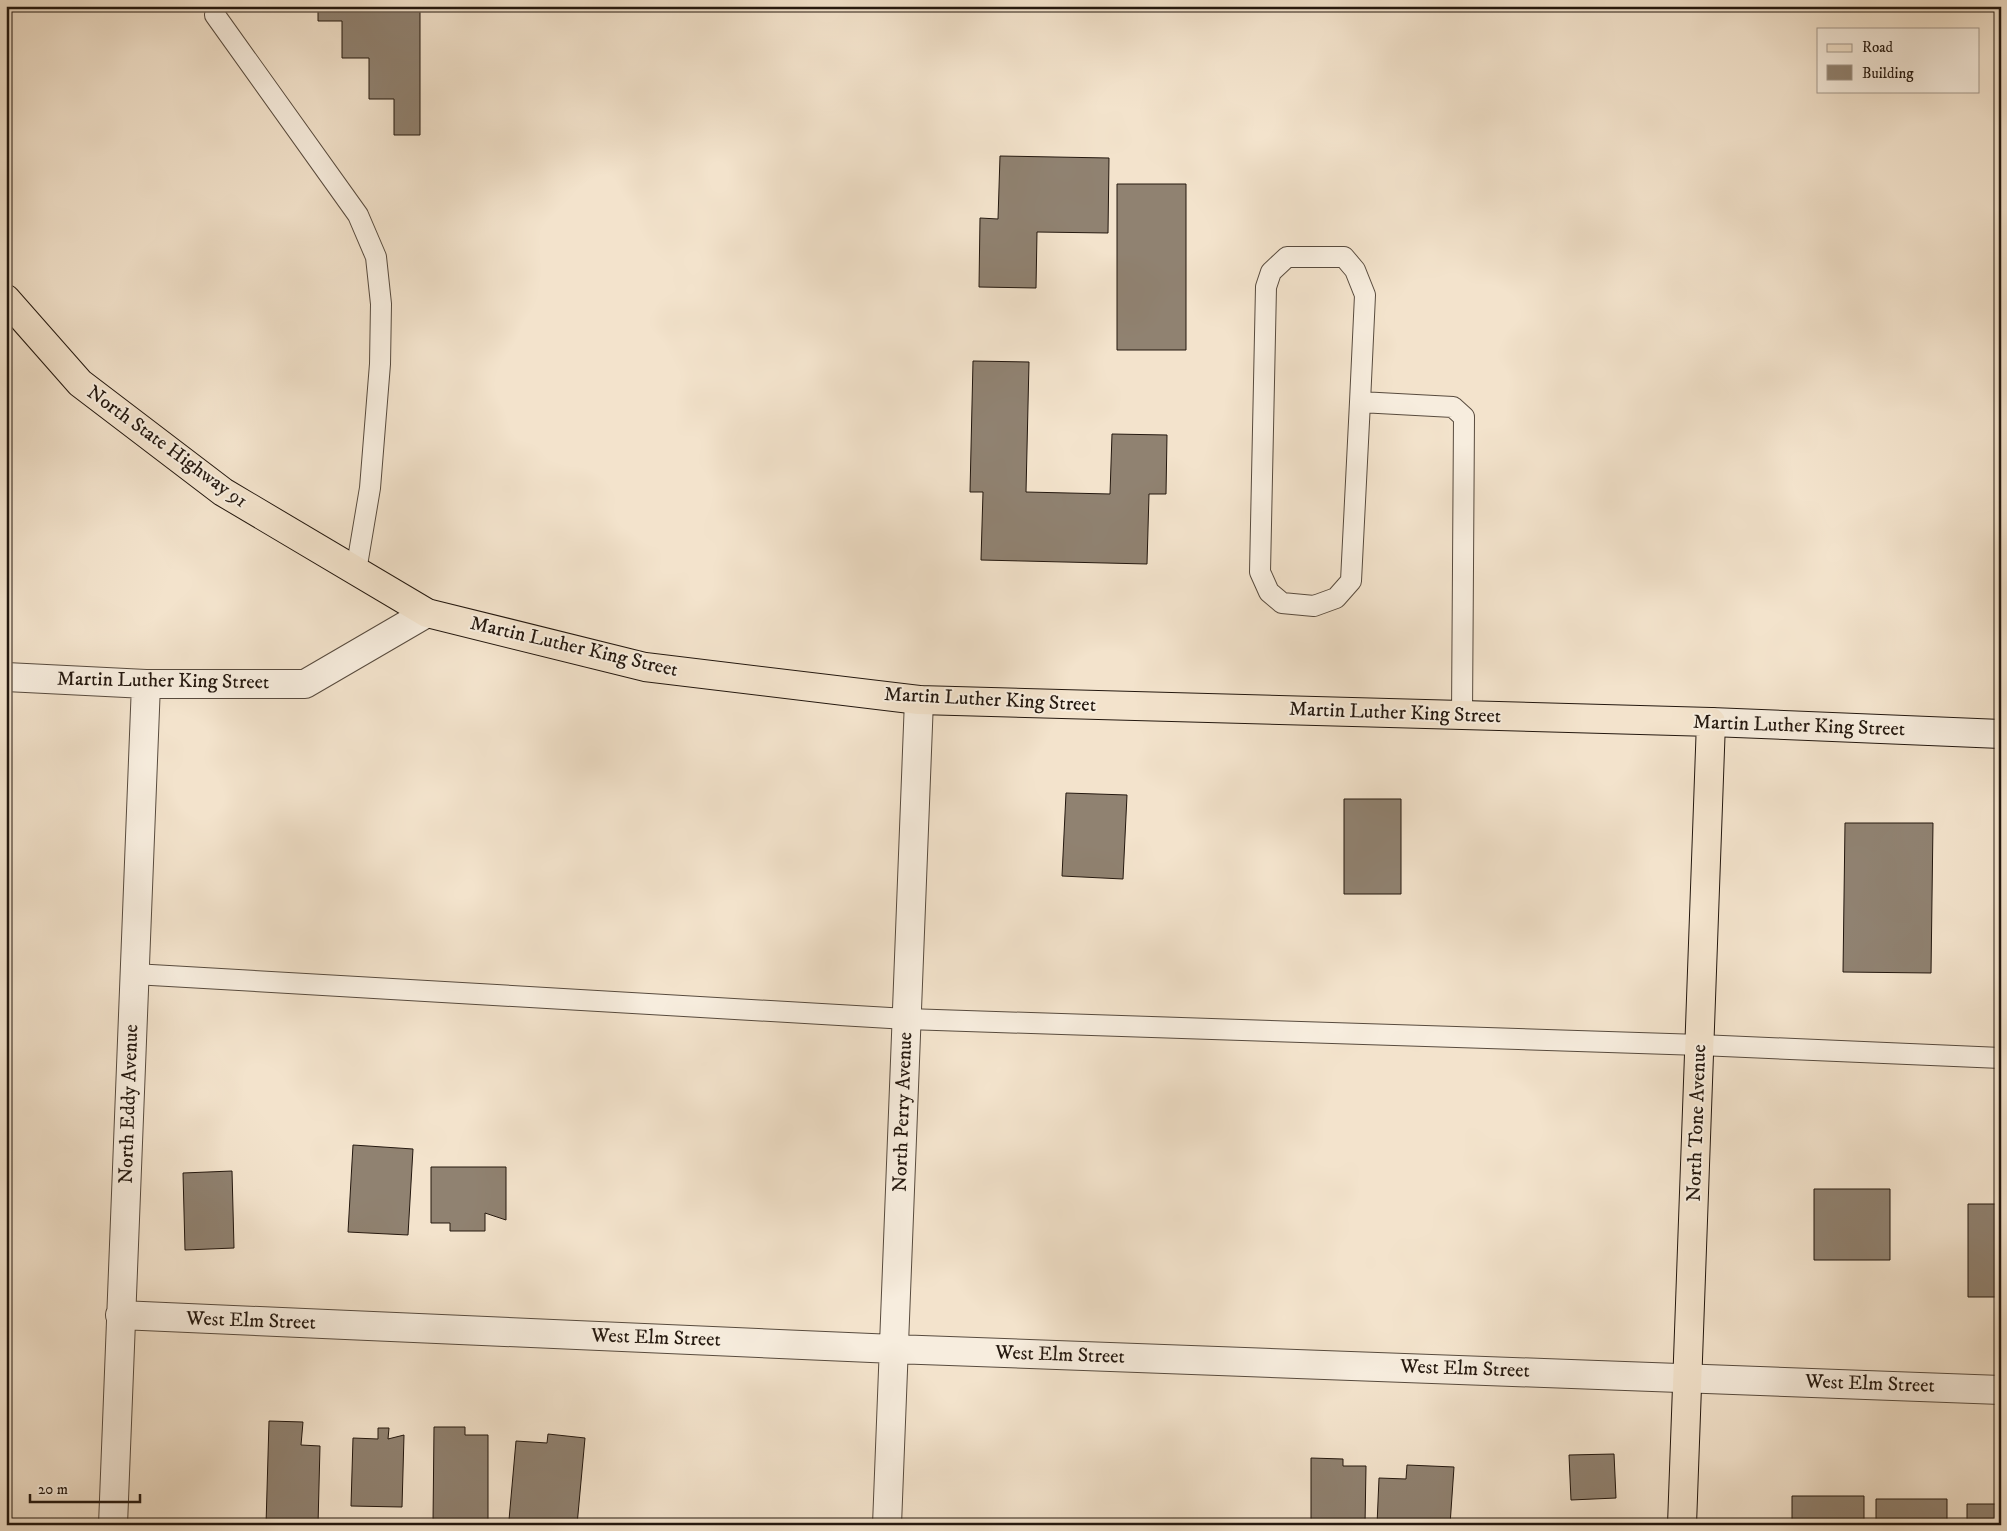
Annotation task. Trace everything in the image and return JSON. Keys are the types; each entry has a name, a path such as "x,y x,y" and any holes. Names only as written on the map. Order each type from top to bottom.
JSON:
{"main road":[{"name":"North State Highway 91","path":"6,299 80,383 223,492 427,612"},
{"name":"Martin Luther King Street","path":"427,612 645,667 919,700 1711,722"},
{"name":"North Tone Avenue","path":"1682,1525 1711,722"}],"street":[{"name":"Martin Luther King Street","path":"6,677 146,684 305,684 427,612"},
{"name":"North Eddy Avenue","path":"113,1525 146,684"},
{"name":"North Perry Avenue","path":"887,1525 919,700"},
{"name":"Martin Luther King Street","path":"1711,722 2001,734"},
{"name":"West Elm Street","path":"120,1315 894,1349 2001,1390"}],"lane":[{"path":"215,15 358,215 376,257 381,304 380,364 370,488 356,571"},
{"path":"1287,257 1344,257 1355,270 1365,295 1360,402 1351,581 1336,598 1314,606 1282,603 1269,592 1260,572 1266,287 1271,272 1287,257"},
{"path":"1360,402 1452,407 1464,416 1462,715"},
{"path":"134,974 907,1019 1700,1045 2001,1058"}],"building":[{"path":"318,6 420,6 420,135 394,135 394,99 369,99 369,58 342,58 342,21 318,21"},
{"path":"1000,156 1109,158 1108,233 1037,232 1036,288 979,287 980,218 998,219"},
{"path":"1117,184 1186,184 1186,350 1117,350"},
{"path":"973,361 1029,362 1026,492 1110,494 1112,434 1167,435 1166,494 1149,494 1147,564 981,560 983,492 970,492"},
{"path":"1066,793 1127,795 1123,879 1062,876"},
{"path":"1344,799 1401,799 1401,894 1344,894"},
{"path":"1845,823 1933,823 1931,973 1843,972"},
{"path":"353,1145 413,1149 408,1235 348,1232"},
{"path":"431,1167 506,1167 506,1220 485,1213 485,1231 450,1231 450,1223 431,1223"},
{"path":"232,1171 234,1248 185,1250 183,1173"},
{"path":"1814,1189 1890,1189 1890,1260 1814,1260"},
{"path":"1968,1204 2001,1204 2001,1297 1968,1297"},
{"path":"269,1421 303,1422 301,1445 320,1446 318,1525 266,1525"},
{"path":"434,1427 465,1427 465,1435 488,1435 488,1522 433,1522"},
{"path":"378,1428 389,1428 388,1439 404,1435 402,1507 351,1506 353,1438 378,1439"},
{"path":"548,1434 585,1438 577,1525 554,1525 509,1520 516,1441 547,1443"},
{"path":"1614,1454 1616,1498 1571,1500 1569,1455"},
{"path":"1311,1458 1343,1459 1343,1466 1366,1466 1365,1525 1311,1525"},
{"path":"1407,1465 1454,1467 1450,1525 1377,1525 1379,1478 1406,1479"},
{"path":"1792,1496 1864,1496 1864,1525 1772,1525 1772,1520 1792,1520"},
{"path":"1876,1499 1947,1499 1947,1525 1876,1525"},
{"path":"1967,1504 2001,1504 2001,1525 1967,1525"}]}
